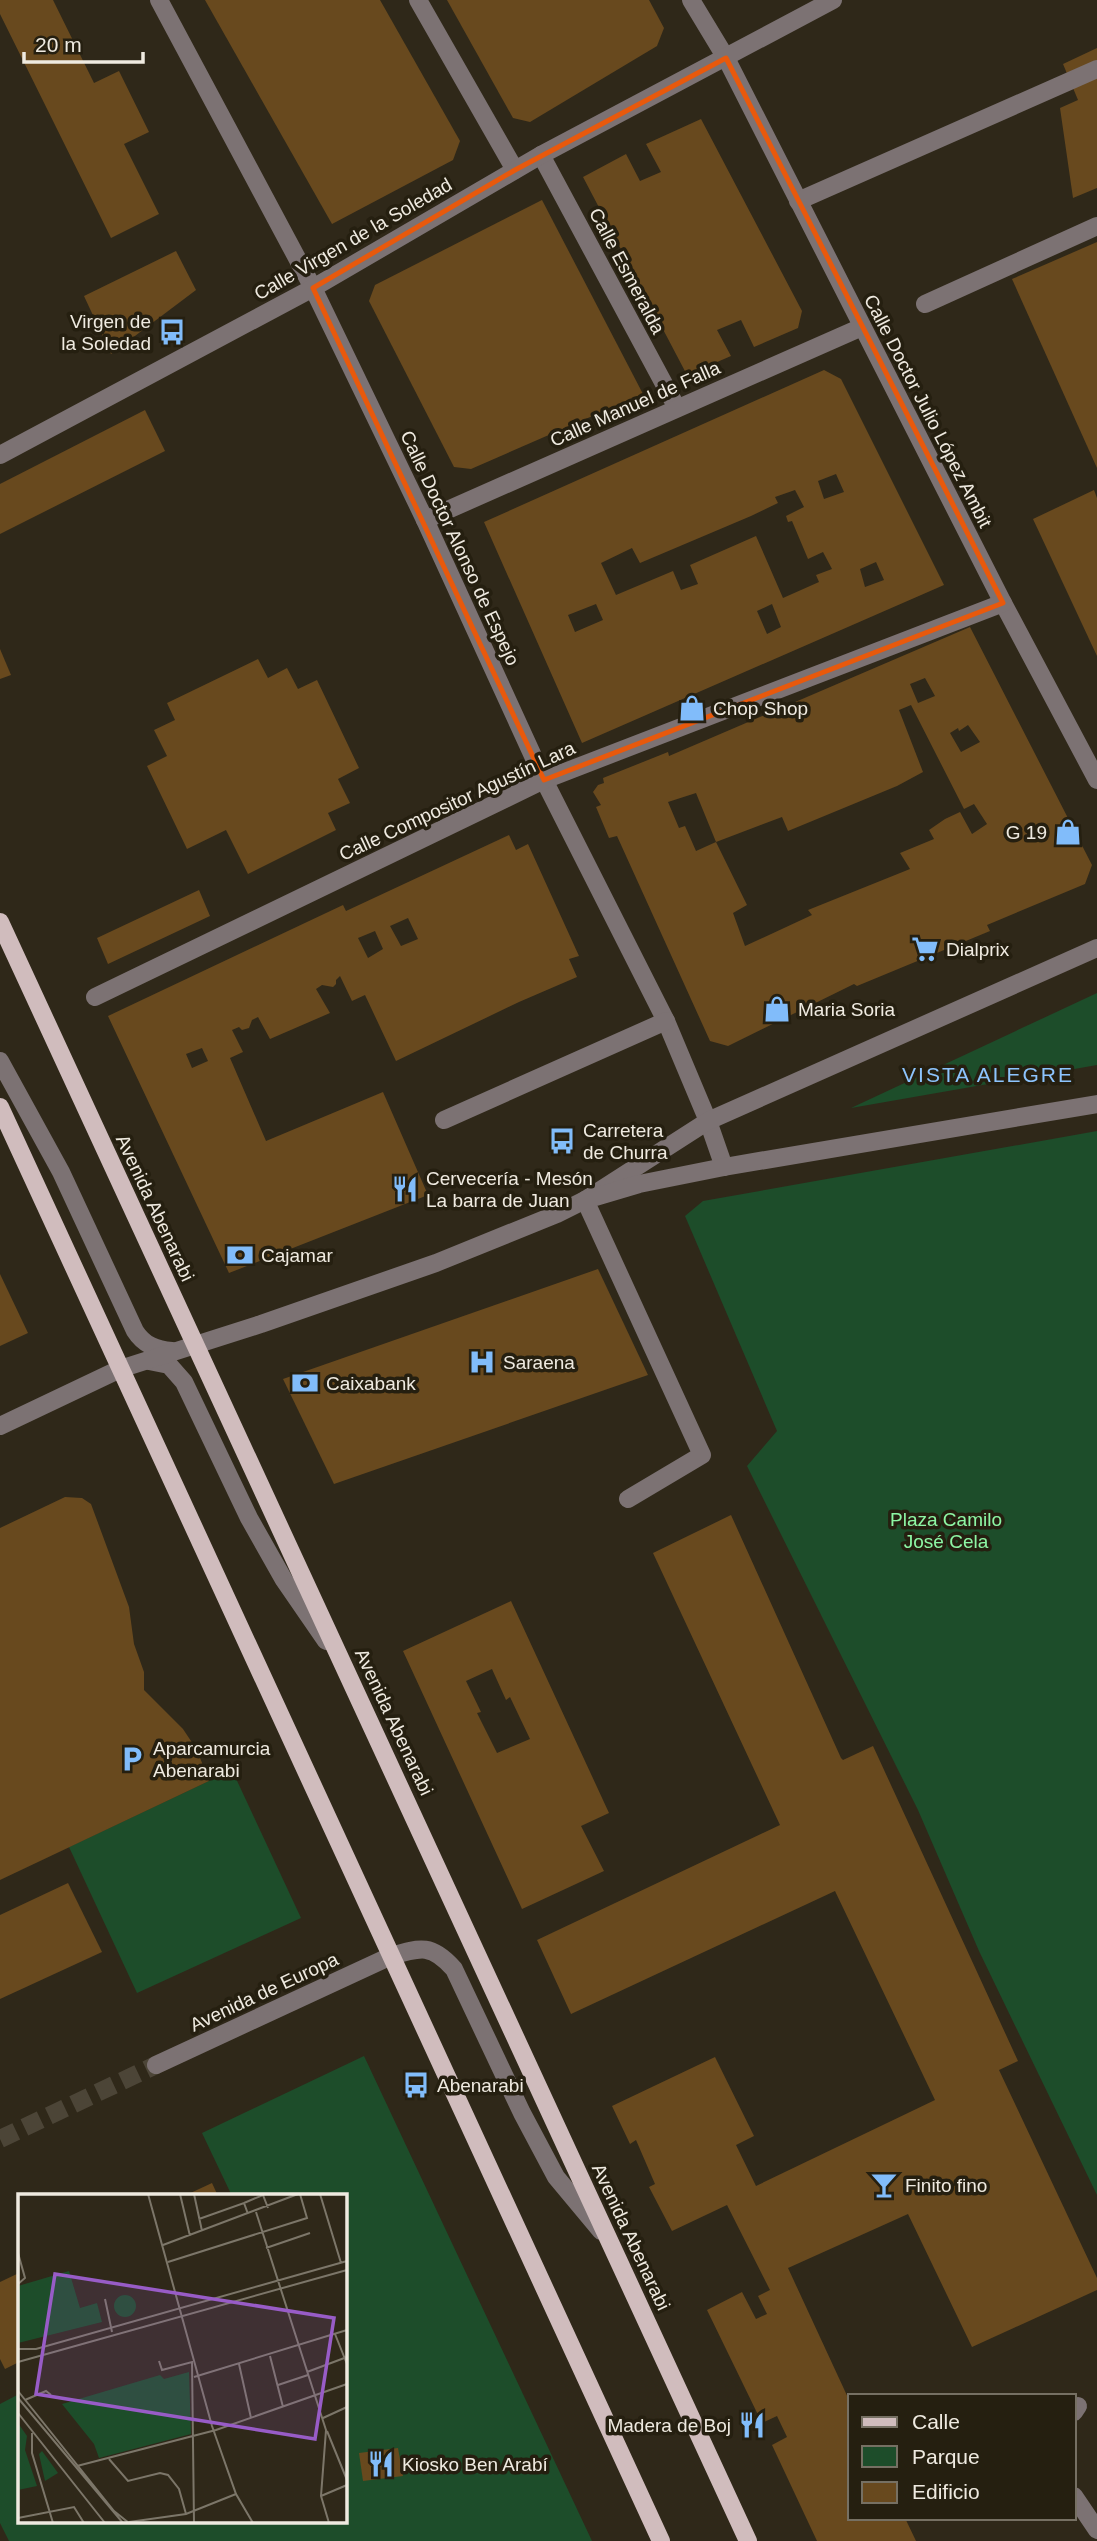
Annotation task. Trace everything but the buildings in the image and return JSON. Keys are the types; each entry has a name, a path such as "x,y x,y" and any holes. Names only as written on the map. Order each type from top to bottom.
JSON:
{"main road":[{"name":"Avenida Abenarabi","path":"0,922 748,2541"},
{"path":"0,1107 661,2541"}],"street":[{"name":"Calle Doctor Alonso de Espejo","path":"159,0 313,288 425,520 544,780 666,1021 708,1121 724,1167"},
{"path":"418,0 515,170"},
{"name":"Calle Doctor Julio López Ambit","path":"691,0 726,58 1003,603 1097,780"},
{"name":"Calle Virgen de la Soledad","path":"0,455 313,288 541,155 833,0"},
{"path":"798,201 1097,69"},
{"name":"Calle Esmeralda","path":"541,155 677,408"},
{"path":"925,304 1097,226"},
{"name":"Calle Manuel de Falla","path":"425,520 862,327"},
{"name":"Calle Compositor Agustín Lara","path":"95,997 544,780 1003,603"},
{"path":"585,1200 708,1121 1097,948"},
{"path":"444,1120 666,1021"},
{"path":"0,1061 61,1172 135,1331 152,1347 176,1351"},
{"path":"0,1426 120,1368 196,1345 436,1263 585,1200 639,1184 724,1167 1097,1104"},
{"path":"585,1200 702,1455 628,1499"},
{"path":"146,1361 169,1365 184,1382 248,1518 284,1580 345,1666"},
{"name":"Avenida de Europa","path":"156,2065 391,1956 419,1948 428,1949 439,1954 454,1969 522,2113 556,2177 611,2243"},
{"path":"1076,2499 1097,2530"}],"highlighted area":[{"path":"726,58 1003,603 544,780 313,288 515,170"}],"green space":[{"path":"1097,993 1097,1065 851,1108"},
{"name":"Plaza Camilo José Cela","path":"1097,1131 1097,2195 979,1951 918,1810 747,1466 777,1431 685,1216 703,1201"},
{"path":"232,1770 301,1918 137,1993 69,1847"},
{"path":"364,2056 592,2541 9,2541 0,2523 0,2404 18,2395 18,2524 346,2524 346,2194 231,2194 202,2133"}],"tunnel":[{"path":"0,2139 156,2065"}],"place":[{"name":"Virgen de la Soledad","path":"172,332"},
{"name":"Chop Shop","path":"692,708"},
{"name":"G 19","path":"1068,832"},
{"name":"Dialprix","path":"925,949"},
{"name":"Maria Soria","path":"777,1009"},
{"name":"Carretera de Churra","path":"562,1141"},
{"name":"Cervecería - Mesón La barra de Juan","path":"405,1189"},
{"name":"Cajamar","path":"240,1255"},
{"name":"Saraena","path":"482,1362"},
{"name":"Caixabank","path":"305,1383"},
{"name":"Aparcamurcia Abenarabi","path":"132,1759"},
{"name":"Abenarabi","path":"416,2085"},
{"name":"Finito fino","path":"884,2185"},
{"name":"Madera de Boj","path":"752,2425"},
{"name":"Kiosko Ben Arabí","path":"381,2464"}],"district":[{"name":"VISTA ALEGRE","path":"988,1074"}]}
